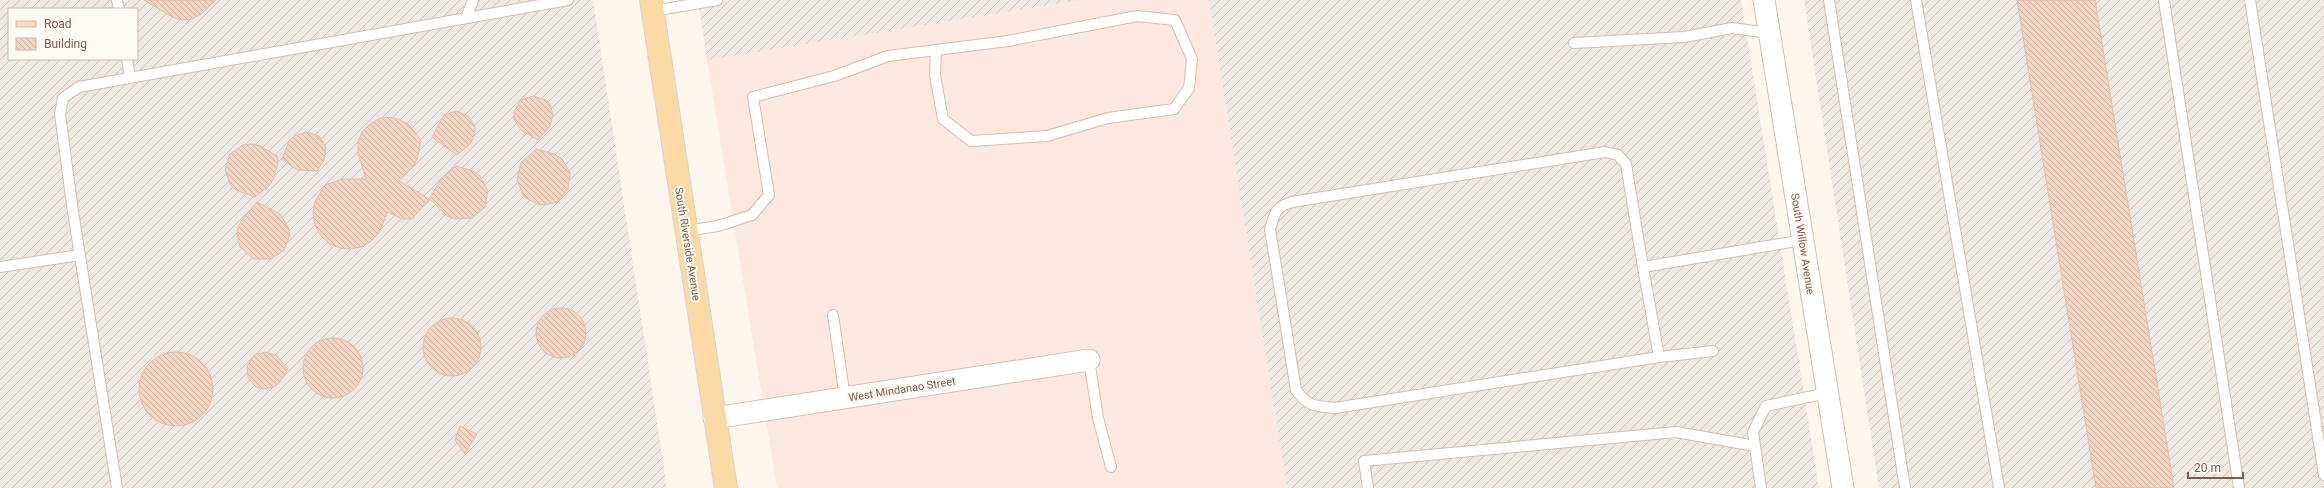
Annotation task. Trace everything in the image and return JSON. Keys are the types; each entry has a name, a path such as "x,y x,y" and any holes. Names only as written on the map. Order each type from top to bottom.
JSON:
{"main road":[{"name":"South Riverside Avenue","path":"652,5 714,418 726,488"}],"street":[{"name":"South Willow Avenue","path":"1764,0 1843,488"},
{"name":"West Mindanao Street","path":"714,418 1089,360"}],"lane":[{"path":"466,18 473,0"},
{"path":"117,488 80,255 60,114 63,98 79,87 568,0"},
{"path":"652,5 717,0"},
{"path":"1829,0 1904,488"},
{"path":"1916,0 1999,488"},
{"path":"2164,0 2239,488"},
{"path":"2250,0 2324,475"},
{"path":"686,231 718,226 752,215 769,195 753,97 834,76 888,56 936,50 1008,41 1137,16 1175,20 1192,59 1189,88 1174,109 1108,118 1047,136 971,141 943,119 935,75 936,50"},
{"path":"1574,43 1684,37 1732,28 1769,33"},
{"path":"127,60 130,78"},
{"path":"1659,357 1626,164 1618,155 1605,152 1292,202 1280,206 1274,214 1270,229 1296,390 1304,402 1316,406 1335,408 1659,357 1713,351"},
{"path":"1643,267 1802,240"},
{"path":"0,267 80,255"},
{"path":"833,315 845,398"},
{"path":"1089,360 1098,418 1111,467"},
{"path":"1761,488 1753,432 1766,406 1827,393"},
{"path":"1368,488 1364,461 1676,432 1755,446"}],"shaded area":[{"path":"0,0 593,0 667,488 0,488"},
{"path":"698,0 1082,0 707,60"},
{"path":"1082,0 1209,0 1287,488 777,488 707,60"},
{"path":"1209,0 1741,0 1819,488 1287,488"},
{"path":"1804,0 2324,0 2324,488 1879,488"}],"building":[{"path":"144,0 216,0 201,14 192,19 182,20 172,17"},
{"path":"2017,0 2095,0 2174,488 2096,488"},
{"path":"533,96 546,100 550,104 553,115 550,126 538,140 521,130 514,119 514,112 521,100"},
{"path":"456,111 468,116 475,126 475,132 471,143 457,155 432,137 444,115"},
{"path":"388,117 398,119 408,124 421,140 417,160 412,168 398,180 429,199 442,178 456,166 473,171 480,176 488,191 485,207 472,218 455,219 447,216 430,199 412,219 402,219 388,212 378,234 370,242 361,247 350,249 340,248 330,244 321,236 315,225 313,213 315,202 325,185 342,179 366,179 358,153 358,142 362,132 369,125 378,119"},
{"path":"306,132 319,136 326,147 324,160 317,171 297,170 282,159 289,141 294,136"},
{"path":"252,144 260,146 277,156 278,163 273,180 269,186 255,197 238,191 231,186 225,170 230,154 243,145"},
{"path":"536,149 554,154 562,159 570,173 568,189 557,202 540,205 524,197 517,180 521,163"},
{"path":"257,202 280,214 288,227 290,235 284,250 271,259 254,259 240,247 238,239 237,230 241,221"},
{"path":"561,308 575,312 582,319 586,333 582,347 575,354 561,358 547,354 540,347 536,333 540,319 547,312"},
{"path":"446,318 458,318 473,326 481,341 481,353 473,368 458,376 446,376 431,368 423,353 423,341 431,326"},
{"path":"333,338 350,343 358,351 363,368 358,385 350,393 333,398 316,393 308,385 303,368 308,351 316,343"},
{"path":"176,352 190,355 202,363 210,375 213,389 210,403 202,415 190,423 176,426 162,423 150,415 142,403 139,389 142,375 150,363 162,355"},
{"path":"266,352 277,356 288,369 279,383 274,387 262,389 256,387 248,378 247,366 254,355"},
{"path":"460,426 477,434 465,454 455,440"}]}
